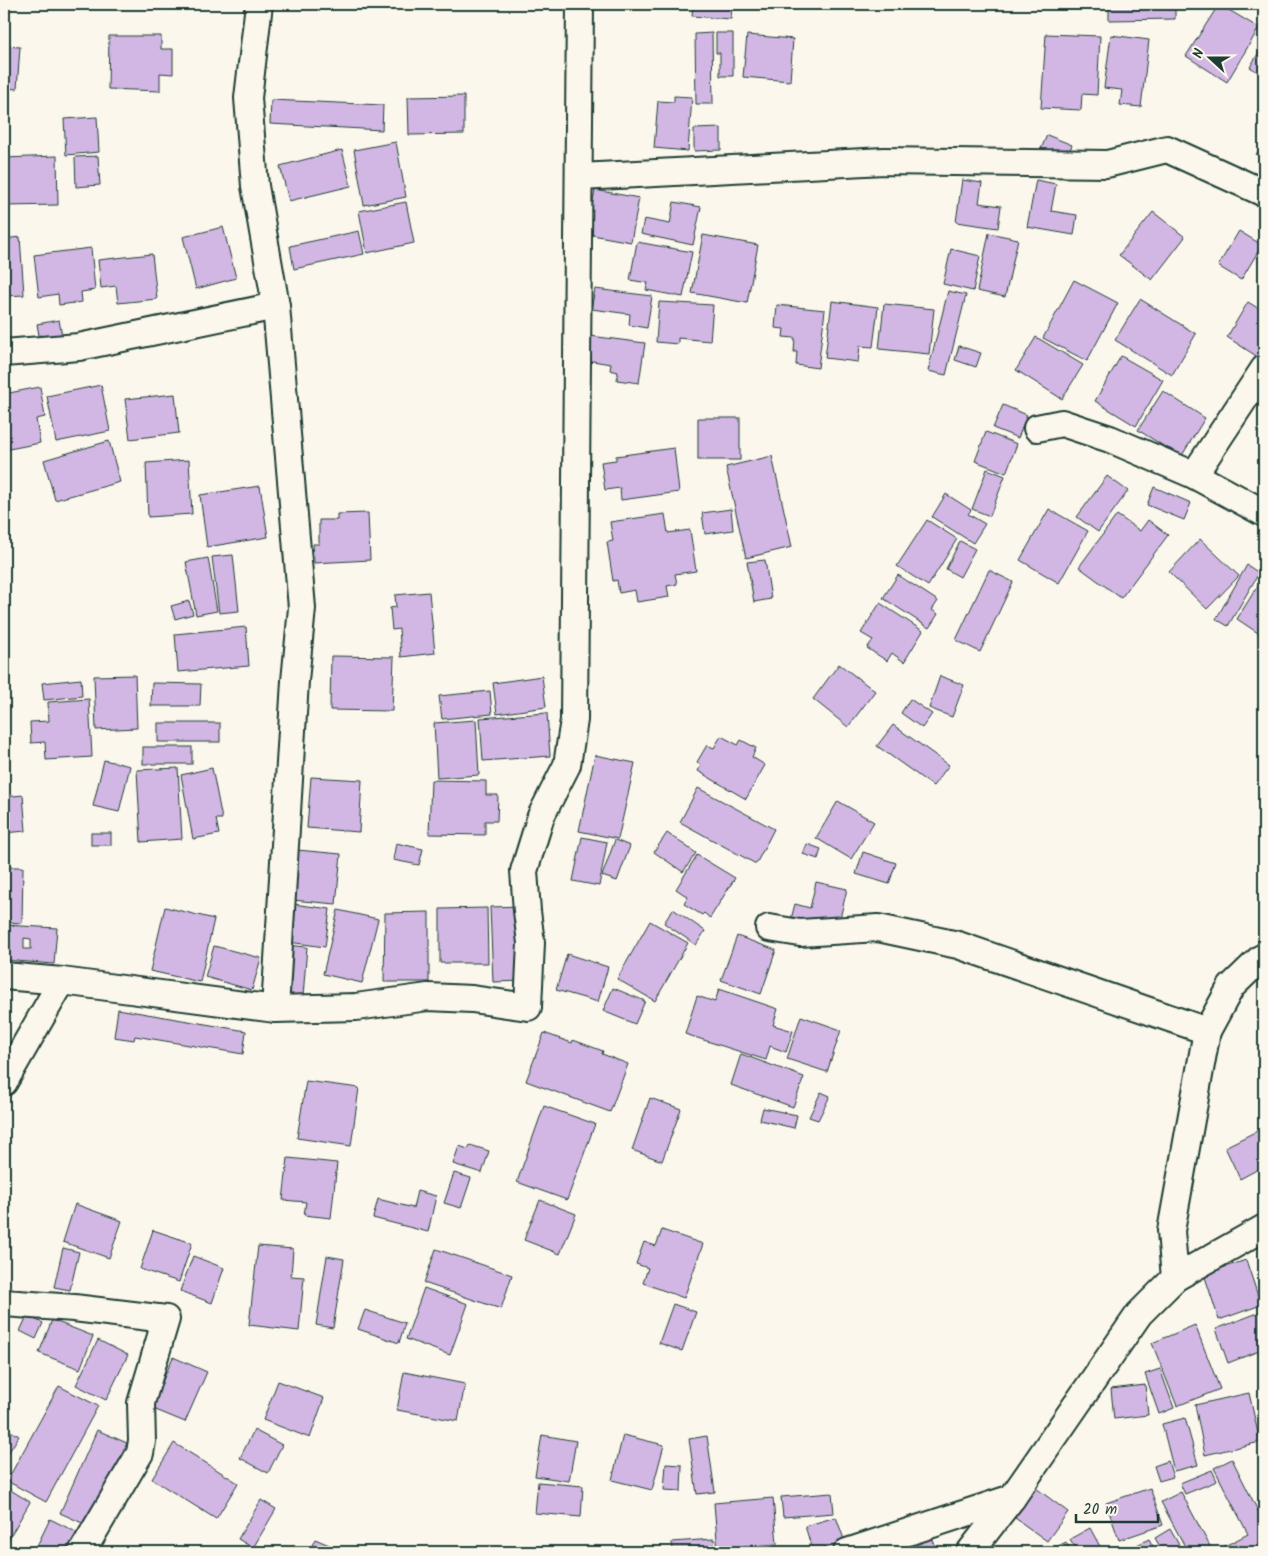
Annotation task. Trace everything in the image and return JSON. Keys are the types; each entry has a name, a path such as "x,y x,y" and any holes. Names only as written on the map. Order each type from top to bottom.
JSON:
{"street":[{"path":"259,4 248,98 255,186 276,306 302,608 295,681 275,1009"},
{"path":"4,976 62,981 275,1009 356,1008 428,996 472,999 528,1007 531,943 524,871 541,816 567,765 574,720 580,4"},
{"path":"580,177 884,161 1107,164 1167,149 1264,193"},
{"path":"4,352 79,347 276,306"},
{"path":"1194,475 1264,369"},
{"path":"1037,428 1062,423 1110,439 1194,475 1264,513"},
{"path":"769,928 800,933 878,928 958,945 1207,1031"},
{"path":"1175,1278 1172,1231 1207,1031 1230,987 1264,957"},
{"path":"4,1082 62,981"},
{"path":"970,1552 1012,1498 1139,1314 1175,1278 1261,1238"},
{"path":"4,1303 74,1308 166,1319 141,1403 142,1441 140,1453 82,1552"},
{"path":"847,1552 1012,1498"}],"building":[{"path":"693,4 732,4 731,19 692,16"},
{"path":"1109,4 1175,4 1175,19 1109,20"},
{"path":"1219,4 1259,28 1227,82 1186,56"},
{"path":"712,33 713,104 696,104 695,34"},
{"path":"716,33 733,33 733,76 720,76 720,53 716,53"},
{"path":"1046,34 1100,36 1097,95 1082,94 1081,110 1041,108"},
{"path":"747,35 793,39 790,81 743,77"},
{"path":"1111,35 1149,40 1141,107 1120,105 1122,90 1104,88"},
{"path":"109,36 161,36 161,49 173,49 173,74 160,73 160,91 108,89"},
{"path":"1264,44 1264,76 1250,67"},
{"path":"4,46 20,47 17,89 4,88"},
{"path":"464,96 464,134 409,135 408,97"},
{"path":"674,96 692,97 688,151 654,148 658,101 674,102"},
{"path":"271,100 383,105 382,130 270,124"},
{"path":"97,117 99,152 66,155 64,119"},
{"path":"721,128 721,150 694,151 694,129"},
{"path":"1047,135 1072,145 1066,159 1041,149"},
{"path":"396,142 406,197 364,205 354,150"},
{"path":"1264,144 1264,161 1256,154"},
{"path":"342,150 351,186 289,201 280,166"},
{"path":"57,156 58,205 4,206 4,158"},
{"path":"98,156 100,185 76,187 75,157"},
{"path":"962,180 982,183 979,203 1001,206 998,228 956,222"},
{"path":"1036,180 1056,184 1051,211 1077,215 1074,235 1027,227"},
{"path":"595,190 639,198 631,242 587,234"},
{"path":"406,202 414,243 367,253 359,211"},
{"path":"674,202 701,207 693,245 641,234 644,219 670,224"},
{"path":"1153,212 1185,237 1152,280 1119,255"},
{"path":"223,227 236,278 196,289 183,237"},
{"path":"359,231 364,254 294,269 290,246"},
{"path":"1239,231 1262,245 1241,280 1218,266"},
{"path":"989,233 1018,239 1005,297 977,291"},
{"path":"703,235 758,245 747,303 692,293"},
{"path":"20,237 24,295 6,296 7,316 4,316 4,239"},
{"path":"637,242 692,252 683,297 646,290 648,283 630,280"},
{"path":"91,248 95,290 81,292 82,302 59,305 58,294 39,297 34,255"},
{"path":"951,249 980,256 973,291 943,284"},
{"path":"152,254 157,299 118,303 116,286 101,288 98,260"},
{"path":"1074,280 1118,303 1087,361 1043,338"},
{"path":"595,289 652,296 647,328 629,325 630,314 591,309"},
{"path":"948,291 966,295 946,375 928,371"},
{"path":"1140,299 1196,334 1172,375 1115,340"},
{"path":"832,301 878,307 873,347 860,346 858,362 825,358"},
{"path":"659,302 713,305 710,341 678,338 678,344 656,342"},
{"path":"1248,302 1264,312 1264,361 1227,337"},
{"path":"884,304 934,309 929,354 879,349"},
{"path":"777,305 825,310 818,368 796,365 797,352 794,352 795,338 783,337 784,329 775,328"},
{"path":"59,320 62,336 40,341 37,324"},
{"path":"590,336 645,343 639,383 617,380 618,372 610,370 611,364 586,360"},
{"path":"1036,337 1083,365 1062,399 1016,370"},
{"path":"959,346 981,353 976,367 955,360"},
{"path":"1121,356 1163,380 1136,426 1095,401"},
{"path":"101,385 110,431 56,442 47,396"},
{"path":"40,387 45,417 36,419 40,443 4,450 4,394"},
{"path":"1163,391 1205,418 1181,457 1138,430"},
{"path":"175,394 179,433 130,439 125,399"},
{"path":"1003,405 1027,415 1018,438 993,428"},
{"path":"698,418 740,418 740,460 698,460"},
{"path":"986,432 1017,444 1006,473 975,461"},
{"path":"109,441 120,482 55,500 44,460"},
{"path":"674,448 679,492 621,500 620,488 605,490 601,462 616,460 616,456"},
{"path":"772,456 792,547 746,558 726,467"},
{"path":"189,460 192,514 148,517 146,463"},
{"path":"987,469 1005,476 990,516 972,509"},
{"path":"1107,476 1128,491 1098,532 1077,517"},
{"path":"260,486 268,537 207,547 200,495"},
{"path":"1154,487 1191,503 1184,520 1147,505"},
{"path":"946,494 971,510 968,514 985,524 973,543 932,517"},
{"path":"731,509 733,530 705,534 702,513"},
{"path":"1049,509 1088,531 1059,583 1020,560"},
{"path":"368,513 370,560 314,563 313,544 319,544 319,520 337,520 337,514"},
{"path":"665,514 668,533 690,530 696,571 675,574 677,584 667,586 669,597 637,602 635,590 619,593 617,580 613,581 607,542 613,541 610,522"},
{"path":"1117,515 1140,531 1148,520 1168,535 1121,598 1079,567"},
{"path":"927,520 957,539 928,586 897,566"},
{"path":"1200,539 1239,576 1207,609 1169,572"},
{"path":"960,541 975,549 960,577 946,569"},
{"path":"233,555 239,611 219,613 212,557"},
{"path":"208,558 217,611 196,615 186,562"},
{"path":"765,560 771,599 754,602 747,562"},
{"path":"1247,565 1259,573 1228,626 1216,619"},
{"path":"989,570 1013,582 980,652 956,640"},
{"path":"898,575 938,601 932,610 938,614 929,628 883,598"},
{"path":"1260,582 1264,585 1264,637 1237,619"},
{"path":"429,592 435,653 401,657 399,629 392,630 390,608 396,607 395,595"},
{"path":"189,601 193,614 175,619 171,606"},
{"path":"880,603 923,631 904,662 892,653 887,661 867,648 873,640 861,633"},
{"path":"246,627 249,666 178,672 175,634"},
{"path":"331,656 394,657 392,711 330,710"},
{"path":"839,664 875,691 848,727 813,699"},
{"path":"135,675 137,728 96,730 94,676"},
{"path":"542,676 546,707 497,714 493,683"},
{"path":"940,676 964,685 952,717 929,708"},
{"path":"81,679 82,696 44,700 42,683"},
{"path":"152,683 201,684 200,706 151,706"},
{"path":"490,691 492,714 442,719 439,696"},
{"path":"89,699 92,757 46,760 45,742 31,743 30,722 49,721 48,702"},
{"path":"910,699 932,714 922,728 901,713"},
{"path":"547,713 550,756 483,761 480,718"},
{"path":"476,720 479,775 437,778 434,723"},
{"path":"158,723 220,723 220,742 158,742"},
{"path":"893,725 949,765 933,786 877,746"},
{"path":"721,736 738,745 741,740 756,748 752,757 765,765 746,799 698,771 701,765 697,762 707,745 714,748"},
{"path":"143,747 192,747 192,764 143,764"},
{"path":"595,755 635,763 618,839 579,831"},
{"path":"104,760 130,766 119,812 93,806"},
{"path":"178,768 182,839 141,842 137,770"},
{"path":"212,768 222,819 216,819 219,834 193,839 181,775"},
{"path":"311,777 362,780 359,832 307,828"},
{"path":"431,780 486,781 486,795 498,795 497,821 485,821 485,835 429,834"},
{"path":"698,788 774,829 756,864 680,822"},
{"path":"23,795 26,831 4,833 4,797"},
{"path":"838,801 874,822 851,859 816,838"},
{"path":"91,833 111,833 111,845 91,845"},
{"path":"667,833 696,853 683,872 654,852"},
{"path":"582,837 607,842 599,886 573,881"},
{"path":"615,840 630,846 617,881 602,876"},
{"path":"396,843 423,849 419,865 393,860"},
{"path":"807,844 821,849 818,859 803,854"},
{"path":"297,850 341,854 336,904 292,900"},
{"path":"863,852 896,863 889,884 856,874"},
{"path":"697,855 735,878 710,918 704,913 702,915 684,904 688,897 676,889"},
{"path":"7,867 23,867 22,923 6,922"},
{"path":"816,882 847,889 837,931 791,919 795,904 810,908"},
{"path":"293,904 330,909 325,947 288,942"},
{"path":"522,906 525,981 493,982 490,907"},
{"path":"165,907 214,919 200,982 150,971"},
{"path":"487,908 488,963 440,963 440,909"},
{"path":"673,909 705,931 696,945 664,923"},
{"path":"338,910 378,919 362,983 323,974"},
{"path":"429,912 429,982 384,982 385,913"},
{"path":"650,921 688,943 655,1001 617,979"},
{"path":"4,925 57,928 54,964 4,960","holes":["24,938 31,939 31,949 24,949"]},
{"path":"737,936 776,950 761,994 721,980"},
{"path":"287,945 307,947 303,996 283,995"},
{"path":"214,946 261,958 252,990 205,977"},
{"path":"567,954 608,967 598,1002 556,990"},
{"path":"613,988 645,1001 635,1024 603,1011"},
{"path":"719,989 778,1009 773,1025 793,1031 786,1052 770,1046 766,1060 685,1034 697,996 715,1002"},
{"path":"118,1009 246,1031 243,1054 135,1036 134,1040 114,1037"},
{"path":"801,1016 841,1030 827,1072 787,1059"},
{"path":"544,1033 572,1043 573,1040 603,1051 602,1054 628,1064 610,1112 526,1081"},
{"path":"741,1054 804,1077 793,1107 731,1085"},
{"path":"306,1081 359,1088 351,1146 297,1138"},
{"path":"821,1092 830,1096 818,1120 809,1117"},
{"path":"650,1098 681,1109 662,1161 632,1150"},
{"path":"544,1106 595,1124 567,1200 517,1182"},
{"path":"763,1108 797,1115 794,1128 760,1120"},
{"path":"1261,1129 1264,1136 1264,1166 1240,1179 1225,1147"},
{"path":"470,1145 489,1151 482,1173 453,1164 459,1146 468,1149"},
{"path":"288,1158 337,1163 331,1218 304,1215 306,1202 283,1200"},
{"path":"454,1173 471,1178 461,1208 444,1203"},
{"path":"417,1191 436,1196 428,1232 373,1218 378,1199 413,1208"},
{"path":"540,1200 576,1214 560,1254 524,1240"},
{"path":"75,1204 122,1221 109,1258 63,1242"},
{"path":"153,1230 192,1243 179,1282 140,1269"},
{"path":"662,1230 703,1244 684,1298 643,1283 648,1268 636,1264 644,1242 656,1246"},
{"path":"258,1246 293,1249 291,1276 304,1277 299,1331 249,1325"},
{"path":"63,1248 79,1252 70,1290 54,1287"},
{"path":"436,1249 512,1275 501,1309 424,1283"},
{"path":"193,1256 224,1268 212,1303 180,1291"},
{"path":"327,1256 344,1259 333,1328 316,1325"},
{"path":"1246,1260 1261,1305 1219,1320 1204,1274"},
{"path":"424,1288 468,1304 450,1355 406,1339"},
{"path":"673,1304 696,1312 682,1351 659,1343"},
{"path":"365,1310 405,1323 399,1343 358,1329"},
{"path":"1263,1311 1264,1349 1228,1363 1216,1329"},
{"path":"27,1316 43,1323 36,1339 20,1331"},
{"path":"52,1320 93,1336 80,1369 39,1353"},
{"path":"1195,1325 1220,1389 1177,1406 1152,1343"},
{"path":"98,1340 128,1355 106,1400 76,1385"},
{"path":"173,1357 207,1372 185,1422 151,1408"},
{"path":"1160,1369 1174,1408 1159,1414 1145,1374"},
{"path":"404,1372 465,1384 458,1421 397,1410"},
{"path":"278,1381 324,1398 310,1438 263,1420"},
{"path":"1145,1385 1148,1415 1114,1419 1111,1389"},
{"path":"59,1386 98,1406 46,1502 7,1481"},
{"path":"1249,1393 1260,1442 1205,1455 1195,1405"},
{"path":"1185,1418 1198,1465 1174,1471 1162,1424"},
{"path":"4,1427 19,1436 7,1455 4,1453"},
{"path":"97,1430 127,1443 89,1526 60,1513"},
{"path":"254,1430 282,1445 268,1473 240,1458"},
{"path":"542,1435 576,1441 569,1481 535,1476"},
{"path":"623,1435 664,1445 652,1490 612,1480"},
{"path":"707,1436 715,1492 697,1494 689,1439"},
{"path":"174,1443 238,1483 216,1519 152,1479"},
{"path":"1232,1459 1264,1523 1264,1550 1260,1552 1218,1552 1217,1550 1248,1534 1214,1468"},
{"path":"1168,1461 1173,1477 1159,1481 1154,1466"},
{"path":"666,1464 682,1465 681,1491 664,1490"},
{"path":"1212,1470 1217,1481 1185,1494 1180,1483"},
{"path":"538,1482 583,1486 581,1517 535,1513"},
{"path":"4,1486 30,1502 4,1547"},
{"path":"1036,1488 1068,1512 1047,1541 1015,1518"},
{"path":"1150,1488 1163,1525 1119,1540 1106,1503"},
{"path":"1181,1492 1213,1552 1188,1552 1161,1502"},
{"path":"832,1493 834,1513 783,1517 781,1497"},
{"path":"773,1498 777,1544 736,1547 737,1552 718,1552 714,1503"},
{"path":"261,1500 276,1509 253,1548 238,1539"},
{"path":"836,1517 845,1542 813,1552 805,1526"},
{"path":"50,1519 80,1534 71,1552 34,1552"},
{"path":"1090,1528 1103,1552 1078,1552 1070,1539"},
{"path":"1170,1529 1183,1552 1163,1552 1155,1538"},
{"path":"931,1534 937,1552 879,1552"},
{"path":"315,1539 346,1552 309,1552"},
{"path":"714,1539 715,1552 673,1552 672,1542"},
{"path":"1149,1539 1156,1552 1123,1552"},
{"path":"1066,1542 1071,1552 1047,1552"}]}
